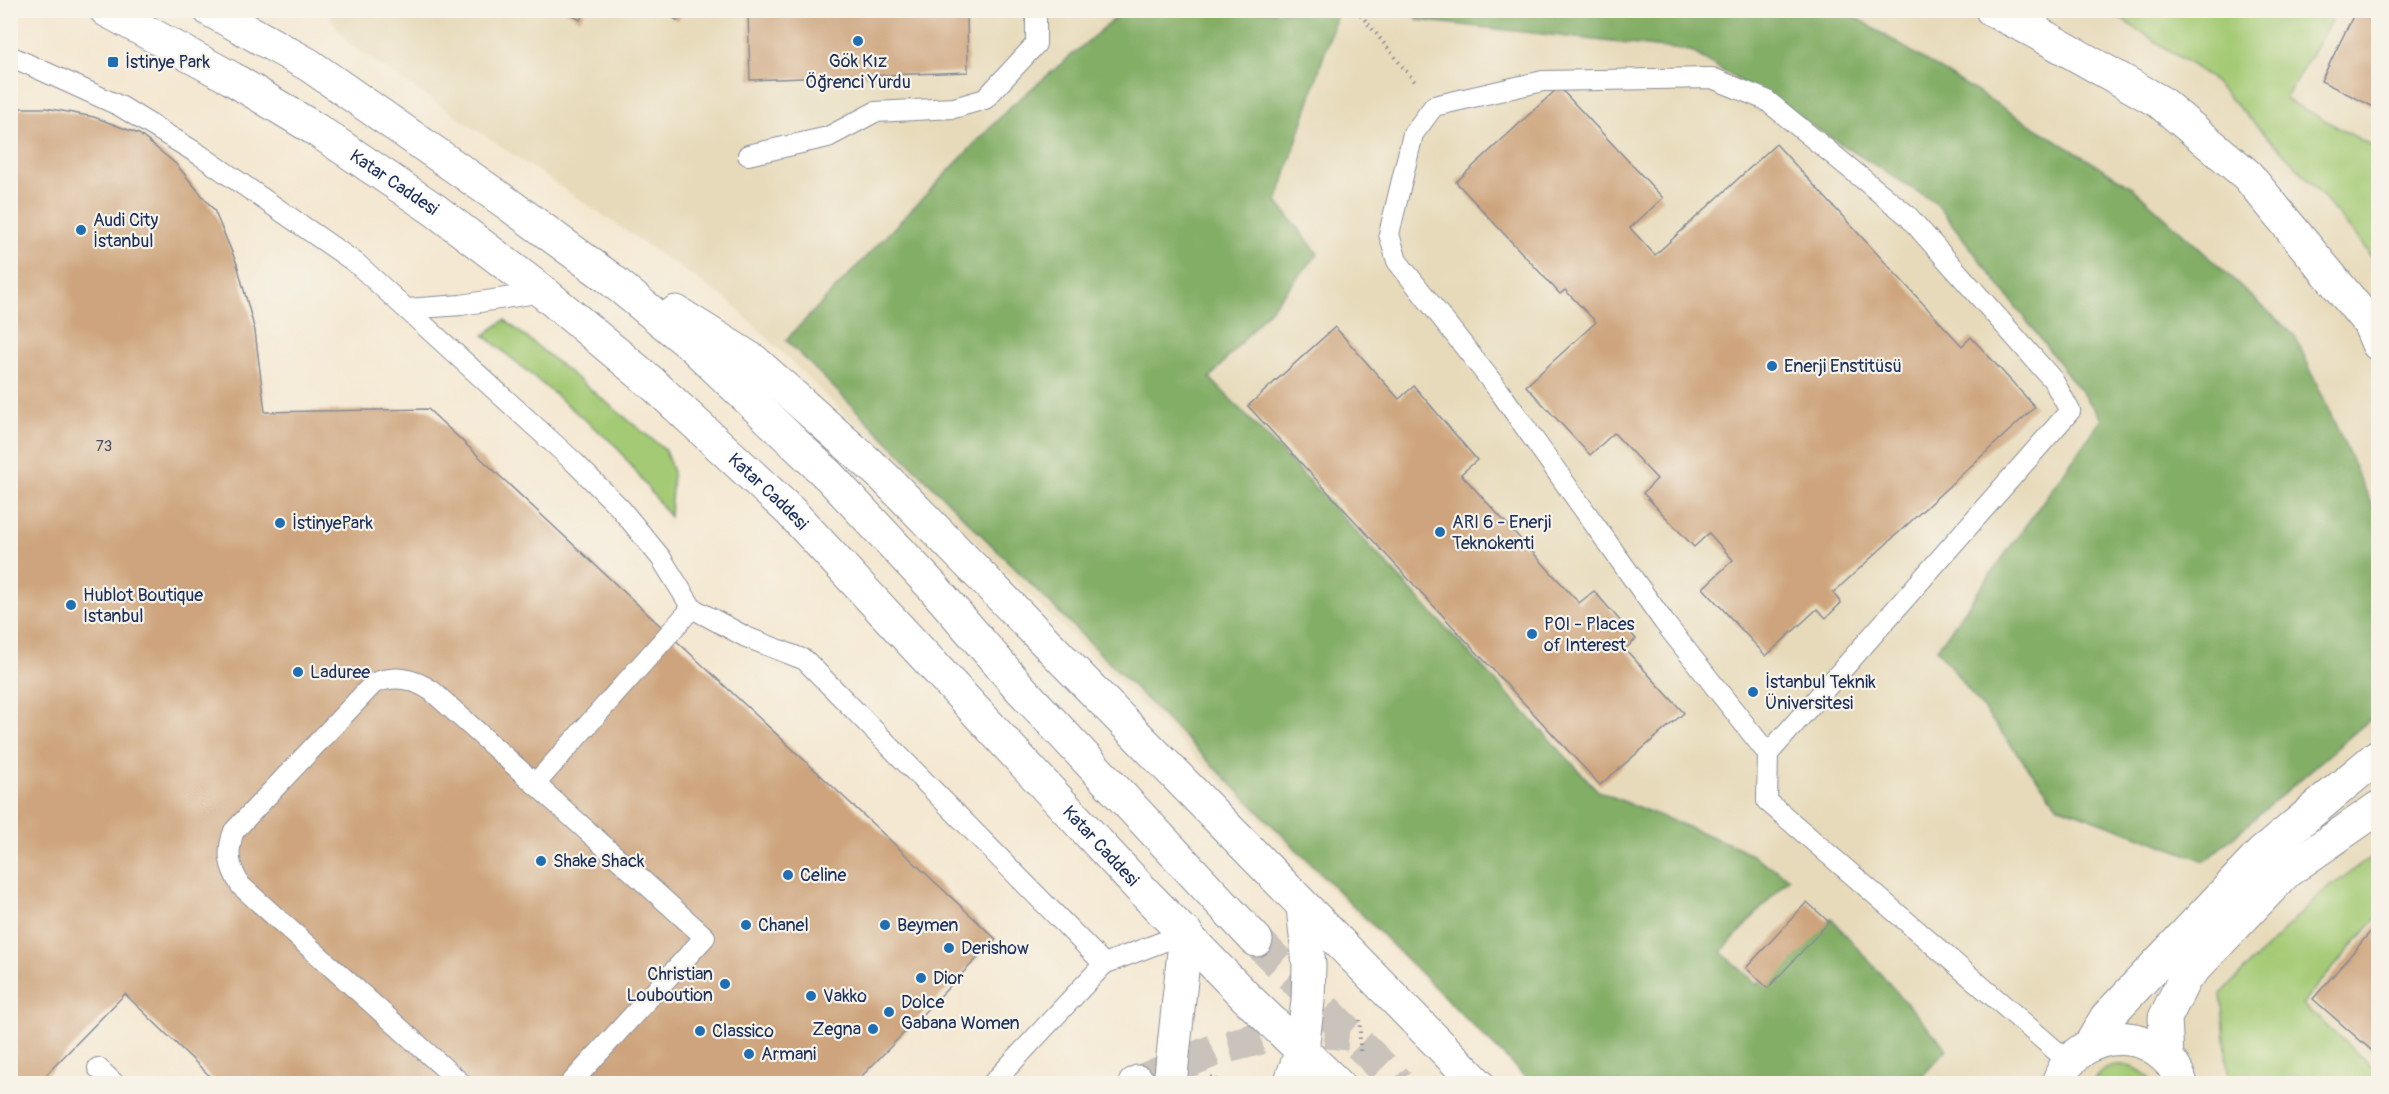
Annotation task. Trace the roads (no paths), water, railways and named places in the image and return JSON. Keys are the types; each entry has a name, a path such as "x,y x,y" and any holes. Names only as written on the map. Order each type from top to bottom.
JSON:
{"main road":[{"name":"Katar Caddesi","path":"106,10 231,78 315,129 435,210 543,292 652,384 790,511 1140,888 1246,997 1337,1083"},
{"path":"210,10 309,65 504,201 608,277 695,348 828,476 933,587 1028,697 1257,940"},
{"path":"1992,10 2037,20 2160,102 2247,174 2369,323 2379,344"},
{"path":"608,277 689,318 754,361 884,477 1478,1083"},
{"path":"2065,1070 2106,1018 2261,854 2379,756"},
{"path":"2174,1070 2165,1018 2185,978 2286,872 2379,808"},
{"path":"1290,1083 1302,1050 1308,1001 1309,965 1303,907"},
{"path":"1170,1083 1186,933"},
{"path":"2065,1070 2110,1038 2131,1038 2151,1044 2174,1070"}],"lane":[{"path":"748,155 828,136 874,112 954,108 985,99 1036,44 1036,10"},
{"path":"10,56 120,106 200,155 356,263 574,462 620,508 661,558 692,608 746,637 805,660 1104,964"},
{"path":"1768,754 2070,411 2053,380 1907,214 1766,100 1712,78 1700,78 1543,81 1434,106 1413,134 1410,145 1389,234 1397,261 1500,392 1664,622 1768,754 1767,801 2065,1070"},
{"path":"406,309 461,305 543,292"},
{"path":"535,784 692,608"},
{"path":"462,1083 241,886 232,872 229,857 234,831 374,683 388,678 401,677 418,681 432,691 705,937 570,1083"},
{"path":"993,1083 1104,964 1186,933"},
{"path":"98,1068 115,1083"}],"tunnel":[{"path":"1256,940 1399,1084"},
{"path":"1138,1082 1215,1050 1296,1029 1349,1034"}],"place":[{"name":"Gök Kız Öğrenci Yurdu","path":"858,41"},
{"name":"İstinye Park","path":"113,62"},
{"name":"Audi City İstanbul","path":"81,230"},
{"name":"Enerji Enstitüsü","path":"1772,366"},
{"name":"İstinyePark","path":"280,523"},
{"name":"ARI 6 - Enerji Teknokenti","path":"1440,532"},
{"name":"Hublot Boutique Istanbul","path":"71,605"},
{"name":"POI - Places of Interest","path":"1532,634"},
{"name":"Laduree","path":"298,672"},
{"name":"İstanbul Teknik Üniversitesi","path":"1753,692"},
{"name":"Shake Shack","path":"541,861"},
{"name":"Celine","path":"788,875"},
{"name":"Chanel","path":"746,925"},
{"name":"Beymen","path":"885,925"},
{"name":"Derishow","path":"949,948"},
{"name":"Dior","path":"921,978"},
{"name":"Christian Louboution","path":"725,984"},
{"name":"Vakko","path":"811,996"},
{"name":"Dolce Gabana Women","path":"889,1012"},
{"name":"Zegna","path":"873,1029"},
{"name":"Classico","path":"700,1031"},
{"name":"Armani","path":"749,1054"}]}
